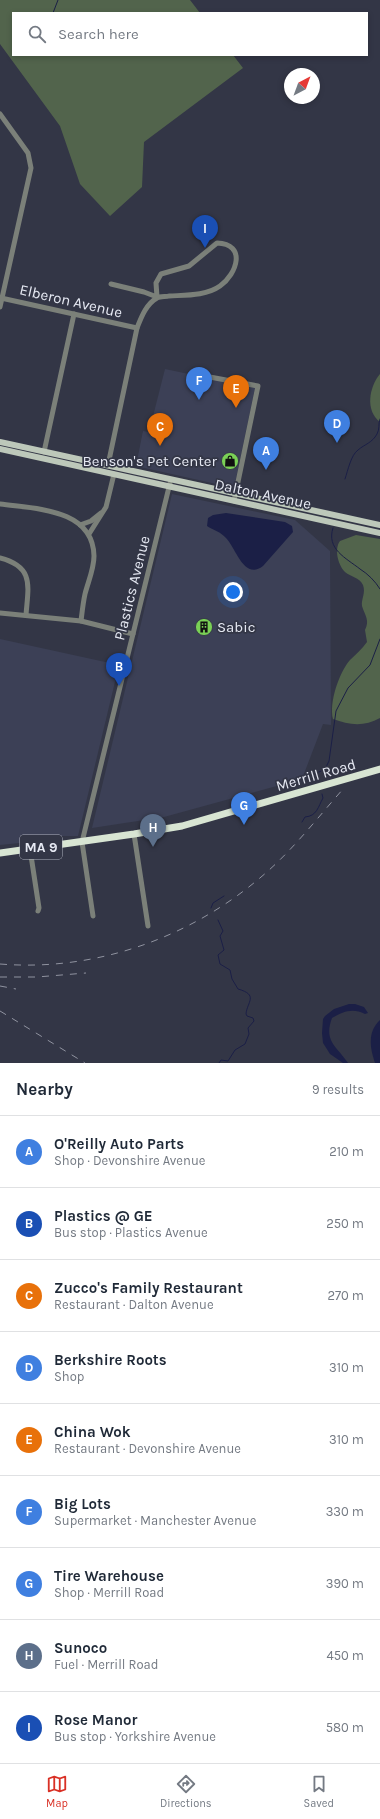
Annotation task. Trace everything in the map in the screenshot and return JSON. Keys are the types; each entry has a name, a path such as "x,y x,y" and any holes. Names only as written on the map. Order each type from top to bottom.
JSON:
{"highway":[{"name":"Merrill Road","path":"0,853 134,834 197,822 380,769"}],"main road":[{"name":"Dalton Avenue","path":"0,442 380,526"},
{"name":"Dalton Avenue","path":"0,449 380,533"}],"street":[{"path":"0,114 25,149 31,168 0,307"},
{"path":"111,284 158,297 207,293 220,286 231,276 237,263 236,255 232,247 225,243 218,242 189,266 161,274 156,283 158,297"},
{"path":"108,465 137,328 147,308 158,297"},
{"name":"Elberon Avenue","path":"1,298 137,328"},
{"path":"44,452 74,314"},
{"path":"199,374 258,386 234,501"},
{"path":"88,534 104,510 112,488 114,474"},
{"name":"Plastics Avenue","path":"82,842 171,479"},
{"path":"0,504 46,510 69,518 80,525 88,534 93,544 94,557 81,622"},
{"path":"80,525 91,521 104,510"},
{"path":"0,558 15,563 25,573 28,579 30,589 26,615"},
{"path":"0,613 81,622 133,634"},
{"path":"134,834 148,926"},
{"path":"82,842 93,916"},
{"path":"30,849 39,908 38,911"}],"shaded area":[{"path":"165,369 255,388 234,488 136,466 143,431 149,432"},
{"path":"172,494 295,520 330,551 331,725 323,724 302,779 164,817 92,828"},
{"path":"0,639 119,665 78,836 58,836 58,839 0,845"}],"green space":[{"path":"0,0 190,0 199,12 12,12 12,56 234,56 243,68 144,142 142,187 110,216 80,184 60,126 0,44"},
{"path":"380,374 380,422 372,412 370,399 373,385"},
{"path":"356,535 380,539 380,718 362,724 345,723 333,719 332,712 332,704 336,688 342,672 350,660 367,642 365,630 367,621 362,606 364,591 363,585 355,577 345,572 339,561 337,552 340,541"}],"water":[{"path":"226,513 285,522 292,526 293,532 263,566 256,570 251,569 241,561 224,536 207,526 208,518 213,515"},
{"path":"349,1004 364,1007 368,1013 365,1014 356,1011 348,1011 332,1018 329,1033 330,1039 348,1063 343,1063 330,1054 323,1043 323,1019 334,1009"},
{"path":"380,1020 380,1063 375,1063 371,1046 371,1035"}],"waterway":[{"path":"53,12 58,0"},
{"path":"345,479 353,455 375,437 380,419"},
{"path":"333,528 332,542 335,547 343,557 369,575 380,589"},
{"path":"317,775 317,773 325,769 329,761 336,711 348,688 370,665 380,639"},
{"path":"302,822 305,817 315,813 323,798 322,794"},
{"path":"211,908 213,903 224,896"},
{"path":"218,920 223,931 220,936 224,950 218,955 220,964 230,970 232,979 238,989 244,991 250,996 246,1014 247,1016 253,1018 254,1021 248,1028 249,1034 245,1044 235,1050 228,1061 221,1060 219,1063"}],"railway":[{"path":"0,964 37,965 73,962 109,955 143,945 177,931 209,914 240,894 268,871 298,841 344,788"},
{"path":"0,977 37,977 86,973"},
{"path":"0,986 16,989"},
{"path":"0,1011 85,1063"}],"place":[{"name":"Rose Manor","path":"205,248"},
{"name":"Big Lots","path":"199,400"},
{"name":"China Wok","path":"236,408"},
{"name":"Berkshire Roots","path":"337,443"},
{"name":"Zucco's Family Restaurant","path":"160,446"},
{"name":"Benson's Pet Center","path":"230,461"},
{"name":"O'Reilly Auto Parts","path":"266,470"},
{"name":"Sabic","path":"204,627"},
{"name":"Plastics @ GE","path":"119,686"},
{"name":"Tire Warehouse","path":"244,825"},
{"name":"Sunoco","path":"153,847"}]}
